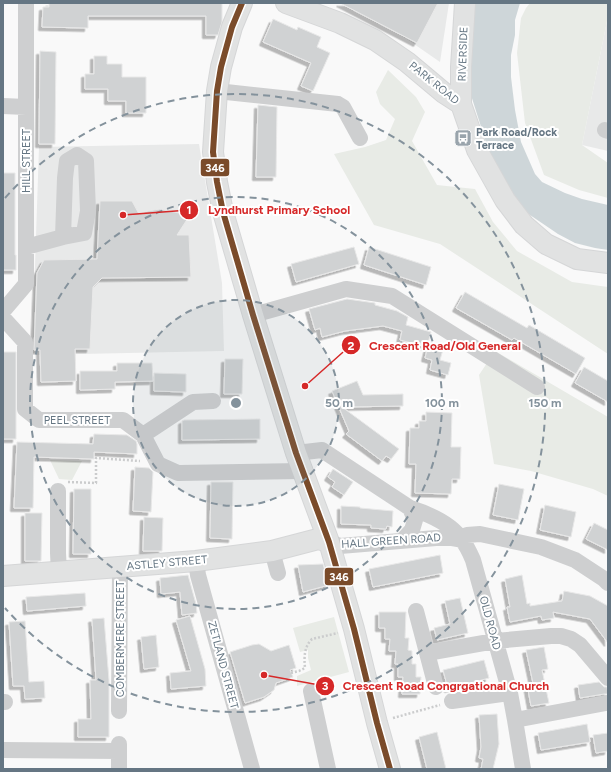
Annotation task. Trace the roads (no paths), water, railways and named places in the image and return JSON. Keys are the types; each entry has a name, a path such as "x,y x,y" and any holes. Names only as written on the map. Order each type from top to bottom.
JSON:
{"main road":[{"path":"242,3 222,60 217,91 213,152 217,182 223,212 253,315 299,462 329,542 354,629 390,769"},
{"name":"PARK ROAD","path":"286,3 340,23 375,40 407,62 444,93 461,104 477,150 505,200 524,225 546,244 576,258 608,262"},
{"name":"RIVERSIDE","path":"461,104 465,3"},
{"name":"ASTLEY STREET","path":"3,576 196,561 272,551 318,539 329,542"}],"street":[{"name":"HILL STREET","path":"3,311 26,284 26,3"},
{"path":"217,91 338,104 344,107 360,138"},
{"path":"3,106 26,107"},
{"path":"26,247 63,237"},
{"path":"253,315 346,289 392,296 536,387"},
{"name":"PEEL STREET","path":"3,318 25,342 25,409 39,420 123,420 143,434 158,464 178,473 299,462"},
{"path":"143,434 193,402 213,401"},
{"name":"OLD ROAD","path":"299,462 322,450 410,508 426,513 442,522 454,530 462,540 473,560 510,693 523,769"},
{"path":"58,490 59,572"},
{"path":"402,541 412,530 415,520 410,508"},
{"name":"HALL GREEN ROAD","path":"329,542 340,546 436,538 462,540 467,535 480,534 541,547 575,560 608,583"},
{"path":"272,551 278,573"},
{"name":"ZETLAND STREET","path":"196,561 198,575 252,769"},
{"name":"COMBERMERE STREET","path":"119,710 120,567"},
{"path":"416,611 436,687"},
{"path":"427,653 495,640 561,636 571,639 580,645 608,678"},
{"path":"311,691 328,769"},
{"path":"452,702 510,693"},
{"path":"515,720 606,703"},
{"path":"3,750 119,748 119,769"}],"place":[{"name":"Park Road/Rock Terrace","path":"463,138"},
{"name":"Lyndhurst Primary School","path":"123,215"},
{"name":"Crescent Road/Old General","path":"305,386"},
{"name":"Crescent Road Congrgational Church","path":"264,675"}]}
